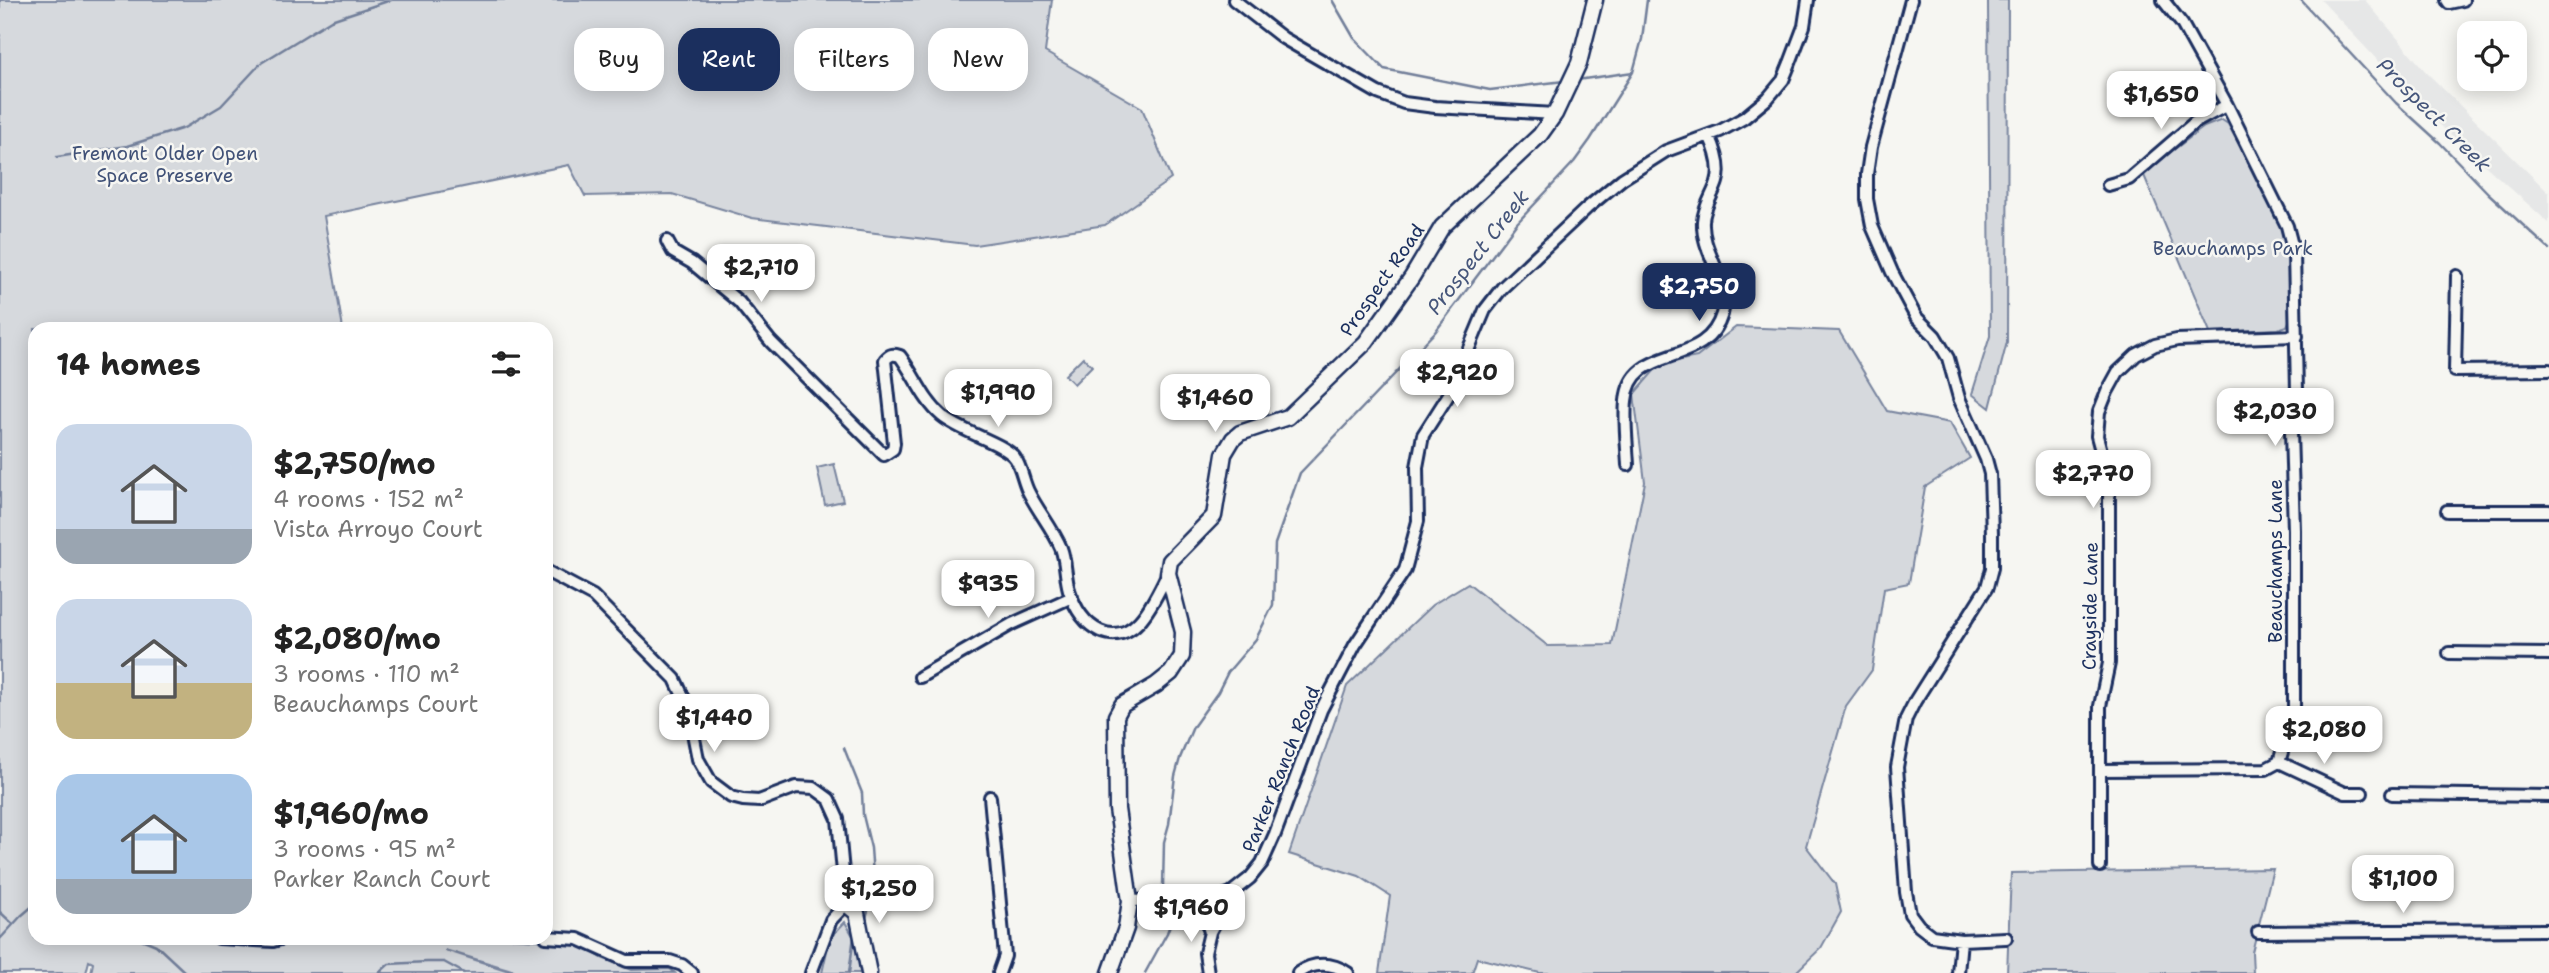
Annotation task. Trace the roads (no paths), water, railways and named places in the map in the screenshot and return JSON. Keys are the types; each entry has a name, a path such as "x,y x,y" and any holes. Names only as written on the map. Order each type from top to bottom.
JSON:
{"street":[{"path":"1234,0 1283,38 1378,93 1404,103 1555,114"},
{"name":"Prospect Road","path":"1168,573 1170,561 1214,516 1224,454 1233,439 1240,433 1288,417 1366,342 1412,277 1442,227 1540,135 1555,114 1579,63 1595,0"},
{"name":"Parker Ranch Road","path":"1130,901 1192,901 1218,898 1231,893 1250,878 1262,863 1321,710 1355,645 1405,570 1418,521 1417,467 1423,435 1451,391 1485,310 1502,288 1578,216 1622,179 1666,151 1744,118 1768,98 1783,80 1804,26 1808,0"},
{"path":"1911,0 1871,147 1867,199 1872,226 1892,272 1916,317 1935,336 1948,358 1959,398 1986,459 1990,474 1992,568 1987,587 1906,719 1897,767 1906,892 1910,914 1919,926 1932,936 1961,940 2006,938"},
{"name":"Beauchamps Lane","path":"2163,0 2182,24 2227,105 2287,226 2294,253 2297,336 2297,391 2291,432 2294,713 2280,762"},
{"path":"2447,0 2463,0"},
{"path":"2108,185 2129,179 2194,123 2227,105"},
{"path":"1628,464 1626,398 1634,379 1645,366 1691,350 1707,340 1722,316 1725,301 1723,286 1705,238 1703,222 1707,202 1718,180 1718,163 1709,135"},
{"path":"667,241 673,251 692,263 739,302 771,342 884,455 893,449 894,443 885,360 889,355 901,356 929,404 943,417 958,428 1005,448 1016,458 1028,491 1060,547 1072,597 1087,623 1111,635 1121,635 1150,608 1168,573"},
{"path":"2457,276 2455,371 2549,370"},
{"name":"Crayside Lane","path":"2100,866 2101,706 2109,663 2109,481 2097,436 2099,412 2118,372 2136,355 2155,345 2177,340 2297,336"},
{"path":"2447,511 2549,510"},
{"path":"1110,973 1128,922 1130,901 1117,808 1116,716 1122,705 1171,673 1182,656 1183,632 1168,573"},
{"path":"553,575 593,596 675,679 688,707 698,759 711,782 731,797 743,800 760,801 796,787 814,788 829,799 838,819 846,904 858,914 869,973"},
{"path":"920,677 1012,624 1072,597"},
{"path":"2449,653 2549,654"},
{"path":"2100,770 2266,769 2280,762 2345,793 2362,793"},
{"path":"2392,794 2549,796"},
{"path":"990,797 1005,956 999,973"},
{"name":"Parker Ranch Road","path":"1210,932 1231,893"},
{"path":"1192,901 1210,932 1205,953 1208,973"},
{"path":"811,973 831,920 846,904"},
{"path":"2258,932 2549,930"},
{"path":"553,937 578,939 627,961 670,961 682,965 692,973"},
{"path":"1958,973 1961,940"},
{"path":"1298,973 1314,965 1325,964 1348,973"}],"waterway":[{"path":"57,157 127,146 184,128 221,106 261,63 331,20 391,0"},
{"path":"1332,0 1354,38 1384,69 1490,90 1564,81"},
{"name":"Prospect Creek","path":"1163,887 1164,842 1180,758 1193,727 1218,692 1228,672 1256,639 1273,605 1275,544 1300,473 1435,332 1517,223 1574,162 1633,72 1642,39 1647,0"},
{"name":"Prospect Creek","path":"2301,0 2396,103 2549,249"},
{"path":"1577,80 1633,72"},
{"path":"844,748 862,793 863,815 871,848 874,889 866,918"},
{"name":"Prospect Creek","path":"0,939 28,910"},
{"path":"0,912 13,924"},
{"name":"Prospect Creek","path":"1145,973 1171,922"},
{"path":"849,973 854,936"},
{"name":"Prospect Creek","path":"156,945 186,973"},
{"name":"Prospect Creek","path":"379,973 389,964 427,962 444,962 464,973"}],"park label":[{"name":"Fremont Older Open Space Preserve","path":"165,164"},
{"name":"Beauchamps Park","path":"2233,248"}]}
